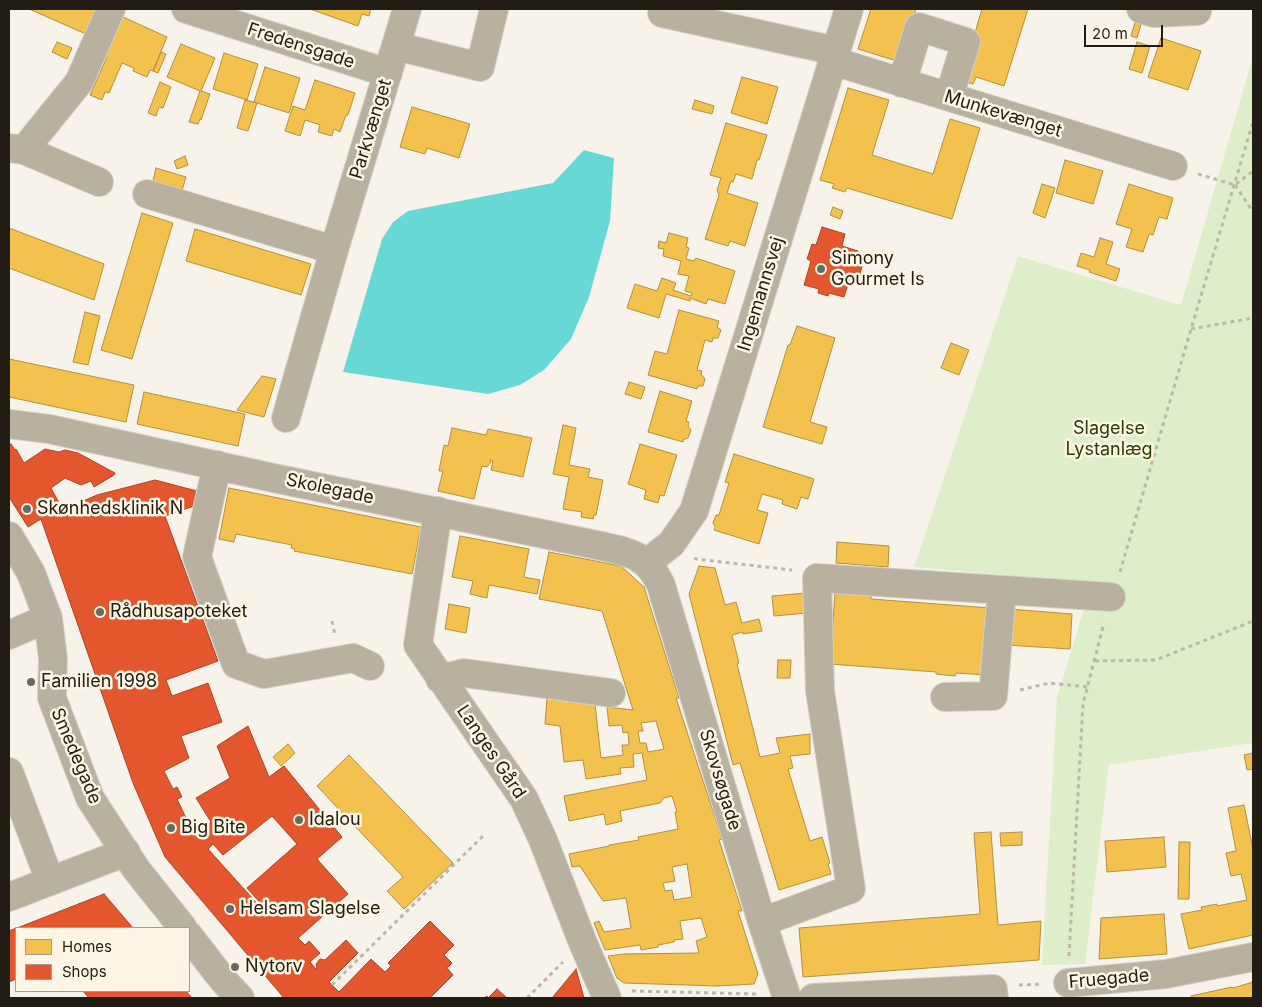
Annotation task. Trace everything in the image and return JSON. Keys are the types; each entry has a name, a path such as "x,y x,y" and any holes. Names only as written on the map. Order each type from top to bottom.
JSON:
{"street":[{"path":"99,182 16,149 79,82 111,9"},
{"name":"Fredensgade","path":"186,9 388,73"},
{"name":"Parkvænget","path":"286,418 334,250 407,9"},
{"path":"396,46 480,66 494,9"},
{"name":"Ingemannsvej","path":"647,564 671,544 694,511 849,9"},
{"path":"1141,9 1154,13 1197,11"},
{"name":"Munkevænget","path":"662,13 834,56 902,83 1173,166"},
{"path":"902,83 919,27 966,42 949,97"},
{"path":"147,194 334,250"},
{"name":"Skolegade","path":"9,424 49,429 623,551 636,556 647,564"},
{"path":"216,465 197,557 236,664 264,674 353,658 370,666"},
{"name":"Langes Gård","path":"438,511 418,645 524,799 544,840 605,994"},
{"name":"Smedegade","path":"9,536 31,572 48,618 53,659 52,698 90,798 136,869 182,927"},
{"name":"Skovsøgade","path":"647,564 661,585 762,922 787,998"},
{"path":"762,922 850,889 820,691 818,578 1111,597"},
{"path":"945,697 993,696 1002,590"},
{"path":"9,635 48,618"},
{"path":"440,679 464,673 611,693"},
{"path":"9,772 50,881"},
{"path":"9,898 126,852"},
{"path":"190,938 226,992"},
{"name":"Fruegade","path":"1068,983 1166,974 1253,957"},
{"path":"813,998 994,994"}],"path":[{"path":"1068,983 1084,704 1111,597 1121,569 1253,122"},
{"path":"1173,166 1235,185 1253,212"},
{"path":"1235,185 1253,171"},
{"path":"1191,330 1253,318"},
{"path":"671,544 696,559 808,571 818,578"},
{"path":"1095,661 1156,660 1253,621"},
{"path":"993,696 1049,683 1088,687"},
{"path":"332,986 483,836"},
{"path":"527,998 583,942"},
{"path":"605,994 755,994 779,972"},
{"name":"Fruegade","path":"994,994 1012,986 1068,983"}],"green space":[{"name":"Slagelse Lystanlæg","path":"1253,56 1253,743 1109,765 1085,964 1042,965 1057,697 1092,583 914,567 1018,256 1181,305"}],"water":[{"path":"584,150 614,158 610,221 589,297 571,339 544,370 520,385 488,394 343,372 382,239 393,222 408,211 553,183"}],"building: Homes":[{"path":"29,9 97,9 86,34"},
{"path":"310,9 371,9 369,16 362,14 358,26"},
{"path":"871,9 916,9 900,62 858,49"},
{"path":"982,9 1028,9 1004,86 976,77 973,84 962,81"},
{"path":"121,16 167,37 153,71 150,70 147,77 133,71 134,68 122,63 109,93 105,92 102,100 90,95 107,57 104,56"},
{"path":"1136,19 1142,21 1137,38 1131,36"},
{"path":"1161,38 1201,51 1188,90 1148,77"},
{"path":"57,42 72,48 67,59 52,52"},
{"path":"1137,42 1150,46 1142,73 1129,69"},
{"path":"181,44 215,58 201,91 210,94 198,124 189,122 200,91 167,77"},
{"path":"161,52 166,54 158,73 153,71"},
{"path":"224,53 258,64 247,100 213,89"},
{"path":"265,67 300,78 289,113 254,102"},
{"path":"742,77 778,87 767,124 731,113"},
{"path":"315,80 355,93 340,132 334,129 332,136 318,132 320,125 305,120 300,136 285,131 293,106 305,110"},
{"path":"160,82 171,87 163,108 159,107 156,116 148,113"},
{"path":"848,88 889,100 872,155 933,174 950,119 980,128 952,219 847,188 845,192 832,188 834,184 820,180"},
{"path":"245,100 257,103 248,131 237,128"},
{"path":"695,100 714,106 712,114 692,109"},
{"path":"412,107 470,124 459,158 427,148 425,154 400,147"},
{"path":"726,123 767,135 752,179 736,174 733,182 731,181 727,193 758,203 745,246 730,241 728,246 705,239 719,195 717,190 721,178 710,175"},
{"path":"185,156 188,165 177,169 174,161"},
{"path":"1065,160 1103,171 1093,204 1056,193"},
{"path":"156,168 186,177 181,194 152,185"},
{"path":"1042,184 1055,188 1045,218 1033,213"},
{"path":"1129,184 1173,198 1167,219 1159,217 1153,235 1149,234 1143,252 1126,247 1132,229 1116,224"},
{"path":"833,207 843,211 840,219 830,215"},
{"path":"142,213 173,223 132,359 101,350"},
{"path":"9,228 104,264 94,300 9,268"},
{"path":"195,229 311,264 301,295 186,261"},
{"path":"669,233 688,238 686,247 689,248 686,259 694,261 696,258 735,271 725,304 708,299 706,304 690,298 690,301 666,294 659,318 627,308 635,284 657,291 662,278 676,283 673,290 691,296 692,293 685,291 689,276 678,274 681,261 663,256 664,249 658,248 659,241 666,243"},
{"path":"1100,238 1113,242 1106,264 1120,269 1116,281 1077,266 1081,253 1094,257"},
{"path":"679,310 719,321 717,327 721,330 718,338 713,338 712,342 705,340 697,370 702,371 701,374 705,379 703,386 698,386 697,389 648,375 655,351 667,354"},
{"path":"85,312 100,316 88,365 73,362"},
{"path":"797,326 835,338 810,422 827,427 822,444 763,427 788,345 790,345"},
{"path":"951,343 969,350 959,375 941,368"},
{"path":"9,359 134,385 126,422 9,397"},
{"path":"262,376 276,379 264,417 237,410"},
{"path":"629,382 645,387 641,399 625,394"},
{"path":"660,391 692,401 686,421 689,422 688,426 691,430 688,438 683,440 683,442 648,432"},
{"path":"144,392 245,414 238,446 137,424"},
{"path":"563,425 576,428 569,465 590,469 588,477 603,480 596,515 594,515 593,519 581,517 582,512 563,509 569,477 553,474"},
{"path":"452,428 486,435 488,429 532,438 523,477 491,470 493,461 490,460 491,462 487,467 482,466 474,499 438,491 443,471 439,471 444,445 448,446"},
{"path":"640,444 677,455 664,496 660,495 658,503 644,499 646,490 628,484"},
{"path":"734,454 814,479 808,499 801,497 797,509 782,504 783,500 762,494 757,510 768,513 759,544 714,530 713,523 716,515 719,515 729,483 725,482"},
{"path":"229,488 421,527 412,574 294,551 295,549 291,548 292,545 236,534 234,542 219,539"},
{"path":"460,536 529,549 524,577 540,580 537,594 489,585 487,598 470,594 473,581 452,577"},
{"path":"837,542 889,546 888,567 836,563"},
{"path":"549,552 621,566 644,587 679,698 676,698 722,839 719,840 742,911 738,911 758,974 754,984 717,986 624,983 617,978 608,956 699,953 696,941 707,937 701,918 680,921 683,939 674,940 674,942 641,950 640,945 605,950 594,923 599,921 604,932 631,928 626,898 603,901 580,866 572,867 569,854 639,840 638,837 678,829 675,812 677,812 672,796 664,798 660,803 620,811 622,821 606,825 604,814 569,821 564,796 647,780 642,753 633,754 634,767 620,768 621,774 586,779 583,760 564,762 560,726 545,724 547,698 595,704 601,758 623,755 622,745 629,745 628,732 623,733 622,725 609,726 607,707 633,710 602,611 539,599","holes":["656,721 664,749 648,752 646,743 640,743 638,731 643,731 641,723","687,864 692,897 674,900 672,890 665,891 663,883 675,881 672,867"]},
{"path":"699,566 715,568 725,605 736,602 742,623 759,619 762,631 743,634 743,632 732,635 739,663 737,664 760,757 780,753 776,738 810,734 810,754 790,756 793,768 788,769 810,841 822,837 830,863 828,864 831,874 779,890 740,763 733,765 689,594"},
{"path":"806,593 807,613 774,616 772,596"},
{"path":"835,593 871,595 871,599 991,608 986,675 956,673 955,676 936,674 936,672 830,664"},
{"path":"449,604 470,608 466,633 445,629"},
{"path":"1009,609 1072,614 1070,649 1006,645"},
{"path":"778,660 791,660 790,678 777,678"},
{"path":"288,744 295,753 281,766 273,757"},
{"path":"1253,753 1253,769 1247,770 1244,755"},
{"path":"349,755 453,863 404,909 387,891 403,877 317,786"},
{"path":"1244,805 1253,849 1253,935 1189,949 1181,914 1202,910 1201,907 1247,900 1241,874 1231,876 1226,853 1236,851 1228,808"},
{"path":"991,832 998,925 1041,921 1039,960 803,977 799,928 980,914 974,833"},
{"path":"1022,832 1022,845 1001,846 1000,833"},
{"path":"1164,837 1166,867 1107,872 1105,841"},
{"path":"1179,842 1190,842 1189,899 1178,899"},
{"path":"1164,914 1167,954 1099,959 1101,918"},
{"path":"1253,982 1253,998 1191,998 1191,996"}],"building: Shops":[{"path":"822,227 845,234 842,246 858,251 857,257 864,259 860,274 852,272 844,297 829,293 828,296 818,293 819,289 804,285 811,261 807,259 812,244 816,245"},
{"path":"11,444 16,449 24,463 45,449 59,452 65,450 78,453 115,473 94,487 91,481 81,485 65,478 51,488 63,510 97,495 155,480 197,491 194,506 165,516 218,661 166,680 172,696 208,683 222,722 181,736 189,758 164,771 173,789 177,787 182,797 177,799 194,835 211,822 196,798 230,778 217,746 248,726 269,777 284,766 342,837 317,859 348,894 298,938 305,945 309,941 320,953 310,962 316,969 316,964 320,959 325,960 346,940 358,953 329,982 339,992 371,959 385,972 391,966 388,963 430,921 454,945 444,955 452,963 447,968 453,975 430,998 284,998 165,857 133,783 41,519 28,527 9,497 9,446","holes":["272,816 297,844 247,888 264,907 262,909 208,849 213,844 223,855"]},
{"path":"104,894 132,927 20,927"},
{"path":"15,928 15,979 9,982 9,931"},
{"path":"576,969 584,998 552,998"},
{"path":"497,989 507,998 488,998"},
{"path":"84,992 187,992 191,997 191,998 89,998"}],"place":[{"name":"Simony Gourmet Is","path":"821,269"},
{"name":"Skønhedsklinik N","path":"27,509"},
{"name":"Rådhusapoteket","path":"100,612"},
{"name":"Familien 1998","path":"31,682"},
{"name":"Idalou","path":"299,820"},
{"name":"Big Bite","path":"171,828"},
{"name":"Helsam Slagelse","path":"230,909"},
{"name":"Nytorv","path":"235,967"}]}
